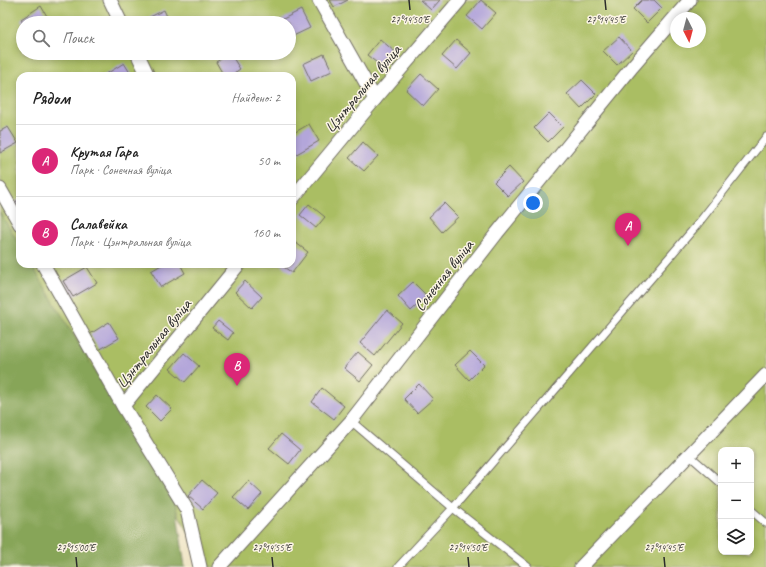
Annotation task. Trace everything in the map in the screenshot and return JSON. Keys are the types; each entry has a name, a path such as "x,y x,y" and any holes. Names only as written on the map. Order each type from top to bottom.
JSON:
{"street":[{"path":"110,0 118,16"},
{"path":"319,0 375,99"},
{"name":"Цэнтральная вуліца","path":"296,194 460,0"},
{"name":"Сонечная вуліца","path":"219,567 351,421 497,233 632,67 690,0"},
{"path":"140,60 146,72"},
{"path":"0,189 16,217"},
{"path":"45,268 123,406 187,510 200,567"},
{"name":"Цэнтральная вуліца","path":"123,406 235,268"},
{"path":"581,567 766,375"}],"lane":[{"path":"398,567 453,508 697,225 766,137"},
{"path":"351,421 453,508 528,567"},
{"path":"689,455 718,480"},
{"path":"754,513 766,523"}],"green space":[{"path":"0,0 766,0 766,567 207,567 209,566 31,268 296,268 296,72 16,72 16,242 0,215"},
{"path":"0,212 16,239 16,268 33,268 176,506 185,567 0,567"}],"building":[{"path":"330,0 348,0 334,7"},
{"path":"420,0 440,0 431,10"},
{"path":"481,0 496,13 482,29 467,16"},
{"path":"642,0 654,0 662,8 647,23 633,9"},
{"path":"41,6 47,16 26,16"},
{"path":"164,10 167,16 152,16"},
{"path":"301,10 310,28 296,35 296,16 289,16"},
{"path":"619,37 632,51 617,65 603,51"},
{"path":"380,39 395,52 382,67 367,55"},
{"path":"456,40 471,53 457,69 442,56"},
{"path":"324,54 332,71 311,81 303,64"},
{"path":"219,60 234,60 240,69 236,72 222,72 216,62"},
{"path":"124,63 130,72 109,72"},
{"path":"421,74 438,89 423,106 406,90"},
{"path":"582,80 596,94 581,109 567,94"},
{"path":"549,113 563,127 548,142 534,128"},
{"path":"309,124 319,141 296,154 296,132"},
{"path":"8,127 16,140 16,144 0,153 0,131"},
{"path":"363,142 378,156 364,171 349,158"},
{"path":"509,167 523,182 508,196 494,182"},
{"path":"16,202 16,210 12,204"},
{"path":"444,203 458,217 442,232 429,217"},
{"path":"309,204 325,217 316,228 300,215"},
{"path":"296,243 308,252 296,268"},
{"path":"88,268 97,283 73,297 63,281"},
{"path":"156,268 182,268 185,273 161,287 151,271"},
{"path":"285,268 296,268 292,273"},
{"path":"245,281 262,297 252,308 235,292"},
{"path":"413,282 427,296 411,311 398,296"},
{"path":"387,310 402,323 375,356 360,343"},
{"path":"218,321 233,333 228,340 212,328"},
{"path":"109,322 119,338 99,350 90,334"},
{"path":"470,351 484,365 469,380 455,365"},
{"path":"358,352 373,365 360,381 344,368"},
{"path":"184,353 199,366 185,382 170,369"},
{"path":"419,384 433,399 417,413 404,399"},
{"path":"322,388 344,406 334,419 312,402"},
{"path":"157,395 172,409 160,421 146,407"},
{"path":"281,434 300,450 289,464 269,448"},
{"path":"202,480 217,493 203,509 188,496"},
{"path":"248,481 262,494 248,510 233,497"}],"place":[{"name":"Крутая Гара","path":"628,246"},
{"name":"Салавейка","path":"237,386"}]}
